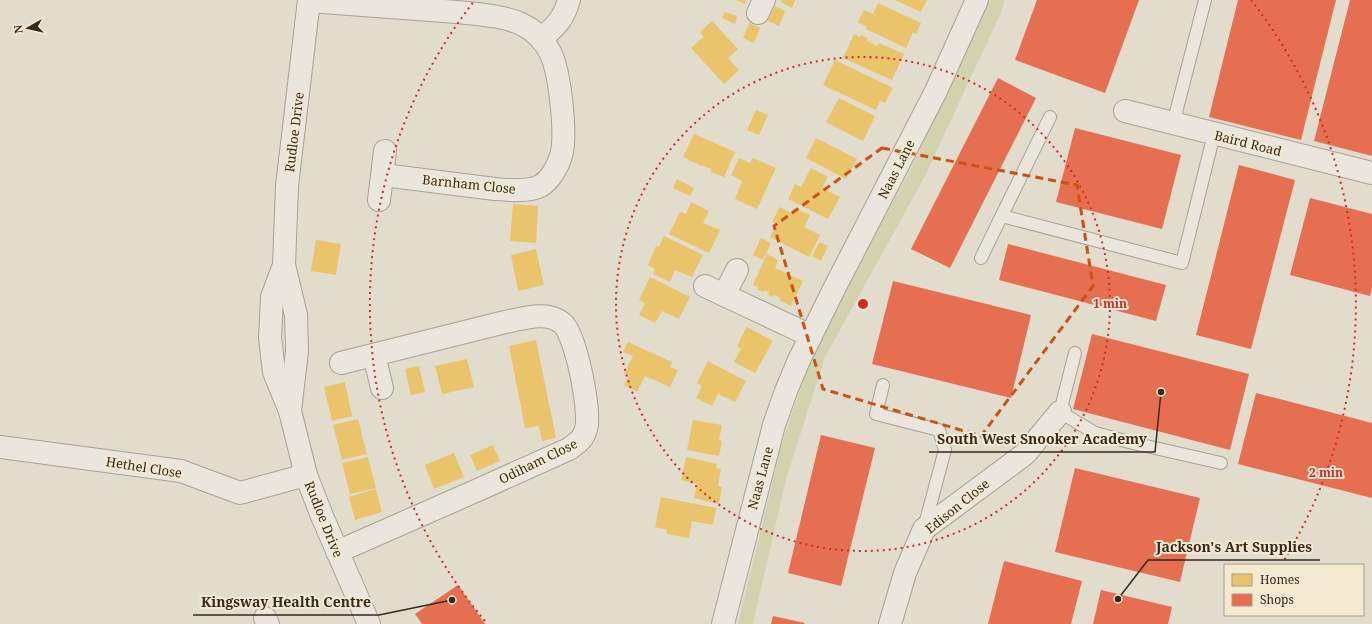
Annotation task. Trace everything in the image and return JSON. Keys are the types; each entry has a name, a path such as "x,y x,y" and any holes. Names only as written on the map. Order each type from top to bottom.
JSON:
{"street":[{"name":"Barnham Close","path":"309,0 478,14 510,20 525,26 541,39 550,52 558,75 562,109 563,144 561,157 551,176 540,186 525,189 495,189 383,175"},
{"name":"Rudloe Drive","path":"309,0 288,186 284,265 272,297 270,338 274,372 290,411 306,475 337,552 369,624"},
{"path":"541,39 555,26 565,13 570,0"},
{"name":"Naas Lane","path":"723,624 774,425 786,391 811,336 936,91 972,4"},
{"name":"Baird Road","path":"1125,111 1372,173"},
{"path":"379,200 385,152"},
{"path":"724,295 737,270"},
{"path":"704,286 811,336"},
{"name":"Odiham Close","path":"337,552 569,449 582,440 586,427 583,382 571,340 562,323 549,317 532,317 505,322 341,363"},
{"path":"374,355 382,388"},
{"name":"Edison Close","path":"890,624 905,573 924,529 1025,454 1060,412"},
{"name":"Hethel Close","path":"0,447 181,471 240,493 306,475"}],"lane":[{"path":"1173,124 1204,0"},
{"path":"981,258 1050,117"},
{"path":"1002,216 1182,263 1214,134"},
{"path":"1075,352 1060,412 1095,433 1222,463"},
{"path":"883,385 876,414 939,430 945,450 924,529"}],"highlighted area":[{"path":"882,148 1077,185 1093,286 981,436 823,389 774,226"}],"green space":[{"path":"987,0 1005,0 999,17 924,178 825,357 786,479 753,624 738,624 782,443 816,342 910,171"}],"building: Homes":[{"path":"736,0 746,0 745,4"},
{"path":"782,0 795,0 792,8 781,2"},
{"path":"895,0 927,0 921,12"},
{"path":"878,3 921,23 916,34 913,32 906,48 866,29 867,27 858,22 864,10 873,14"},
{"path":"775,6 785,11 779,26 768,21"},
{"path":"725,12 737,16 735,24 722,18"},
{"path":"712,21 738,49 728,58 739,70 724,84 691,48 704,37 700,32"},
{"path":"749,23 760,28 754,43 743,38"},
{"path":"854,34 860,37 861,35 868,38 867,41 877,46 879,43 904,54 892,80 843,58"},
{"path":"835,60 893,88 885,103 880,101 876,110 823,85"},
{"path":"839,98 875,116 863,141 826,122"},
{"path":"756,110 768,115 759,135 747,130"},
{"path":"694,134 735,152 724,177 711,172 712,169 699,165 683,157"},
{"path":"816,138 857,159 846,179 806,158"},
{"path":"739,158 750,163 753,158 776,168 757,209 735,199 742,181 731,175"},
{"path":"811,168 828,177 822,188 840,197 828,219 788,199 795,184 801,187"},
{"path":"677,179 694,188 690,196 673,188"},
{"path":"691,202 709,211 703,223 720,230 709,253 669,234 680,212 686,214"},
{"path":"513,204 538,206 536,243 510,241"},
{"path":"780,207 791,213 794,208 810,215 804,227 820,235 809,257 770,237 777,224 772,222"},
{"path":"664,236 703,255 692,277 675,270 670,282 653,274 655,269 648,265 656,246 659,247"},
{"path":"761,238 771,243 763,260 753,255"},
{"path":"316,240 341,244 336,275 311,271"},
{"path":"820,242 828,246 821,261 812,256"},
{"path":"536,249 544,285 518,291 511,255"},
{"path":"767,254 778,260 775,268 803,281 791,306 779,300 781,298 774,295 773,297 768,295 769,292 765,290 764,292 758,290 758,287 753,285"},
{"path":"650,277 690,297 679,319 662,311 655,323 639,315 645,303 639,300"},
{"path":"747,327 773,341 755,373 734,362 741,349 737,346"},
{"path":"536,340 556,438 542,441 539,426 525,428 509,346"},
{"path":"628,342 672,362 670,367 678,370 670,387 645,376 637,392 624,385 629,376 624,374 633,356 623,352"},
{"path":"467,359 474,387 442,394 435,366"},
{"path":"708,361 746,381 735,402 718,394 712,406 696,398 702,386 697,383"},
{"path":"419,366 425,392 411,395 405,369"},
{"path":"345,382 352,416 332,421 324,387"},
{"path":"358,419 367,454 342,460 333,425"},
{"path":"693,420 722,425 719,440 714,439 722,441 719,456 687,450"},
{"path":"493,445 500,461 477,471 470,455"},
{"path":"454,453 464,477 434,489 425,465"},
{"path":"368,457 376,488 350,494 342,463"},
{"path":"686,457 717,464 716,468 721,469 718,486 722,487 719,504 694,498 697,484 681,480"},
{"path":"376,489 382,512 355,520 349,497"},
{"path":"661,497 716,508 713,525 692,521 689,538 667,534 667,530 655,527"}],"building: Shops":[{"path":"1037,0 1139,0 1105,93 1015,60"},
{"path":"1238,0 1336,0 1301,140 1209,117"},
{"path":"1350,0 1372,0 1372,156 1314,141"},
{"path":"998,78 1036,98 950,268 911,249"},
{"path":"1075,128 1181,155 1162,229 1056,202"},
{"path":"1239,165 1295,180 1251,349 1196,335"},
{"path":"1310,198 1372,214 1372,287 1370,296 1290,275"},
{"path":"1008,244 1166,285 1156,321 999,280"},
{"path":"893,281 1031,315 1011,398 872,364"},
{"path":"1092,334 1249,374 1230,450 1073,409"},
{"path":"1256,393 1372,423 1372,498 1238,464"},
{"path":"821,435 875,448 841,586 788,573"},
{"path":"1075,468 1200,498 1180,582 1055,552"},
{"path":"1004,561 1082,581 1071,624 988,624"},
{"path":"458,585 485,624 422,624 415,614"},
{"path":"1101,590 1172,607 1168,624 1093,624"},
{"path":"773,616 805,623 771,624"}],"place":[{"name":"South West Snooker Academy","path":"1161,392"},
{"name":"Jackson's Art Supplies","path":"1118,599"},
{"name":"Kingsway Health Centre","path":"452,600"}]}
